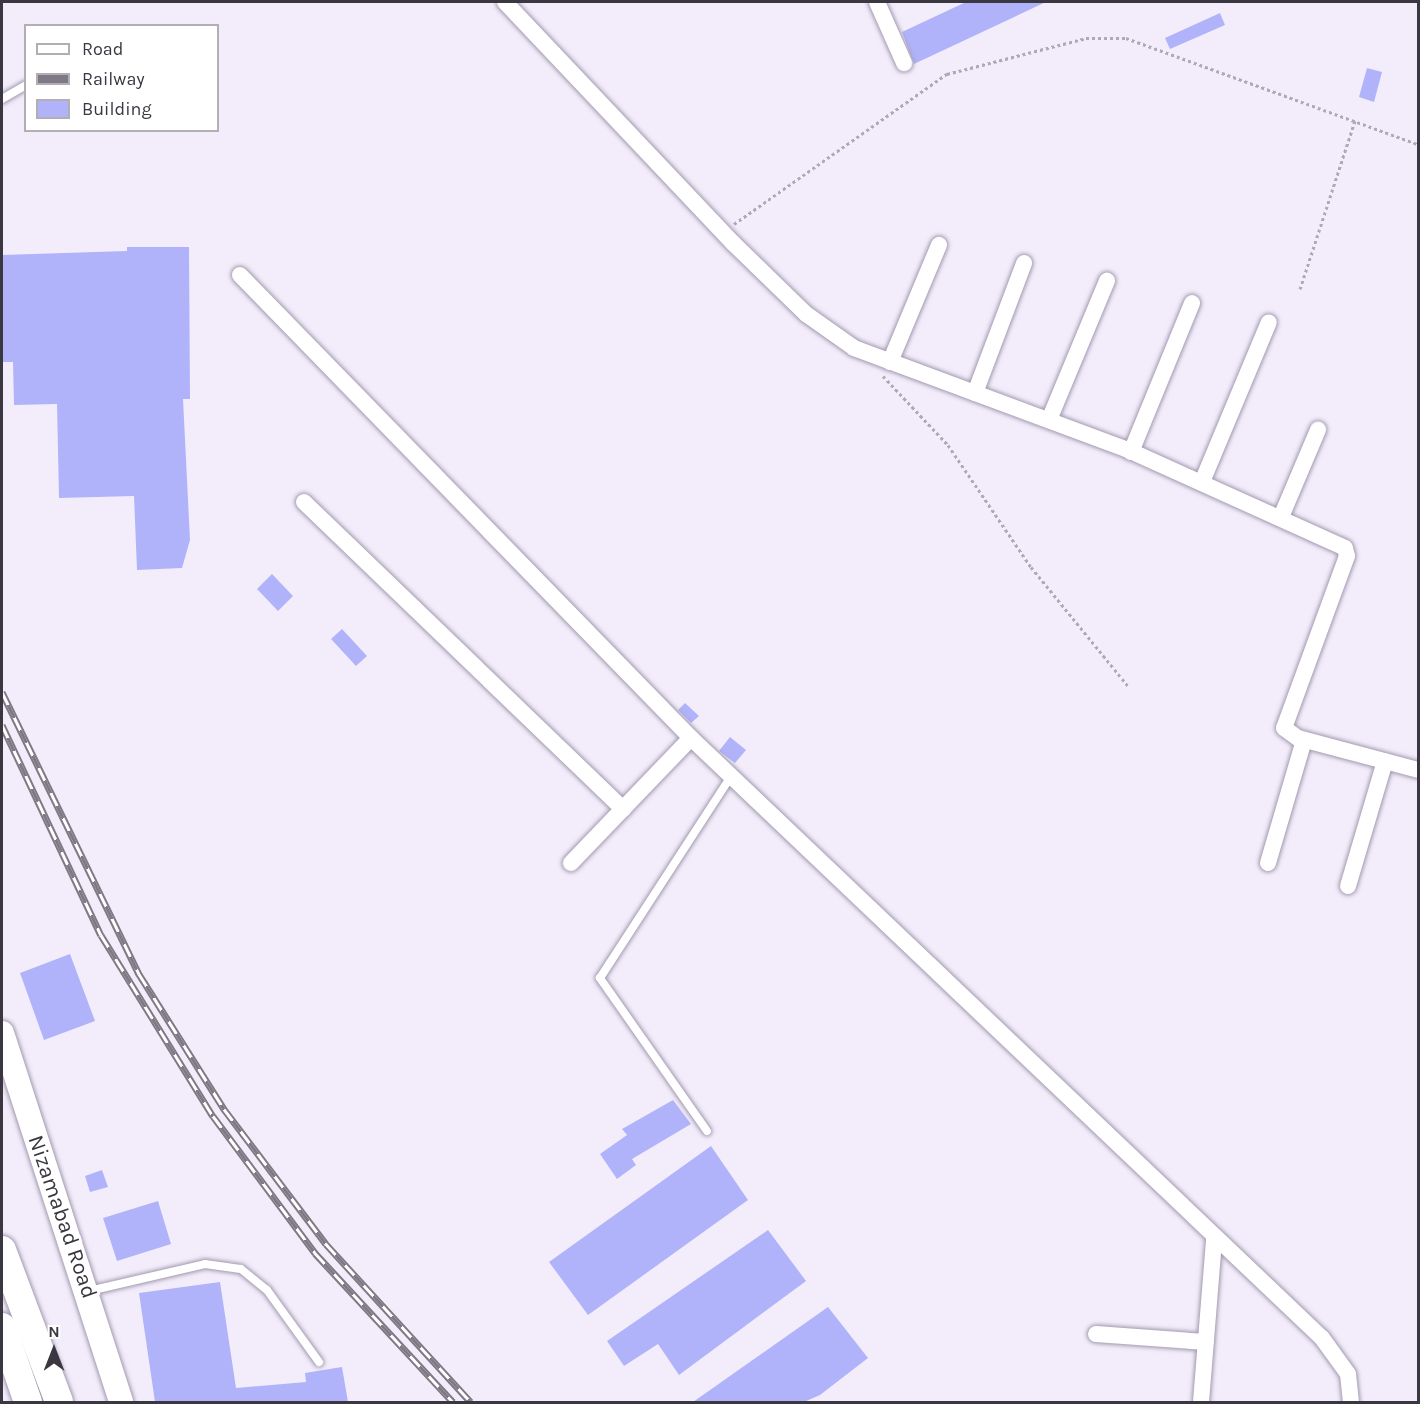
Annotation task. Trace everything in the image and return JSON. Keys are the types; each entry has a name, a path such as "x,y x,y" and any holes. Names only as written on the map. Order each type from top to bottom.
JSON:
{"highway":[{"path":"2,1250 59,1402"},
{"path":"2,1327 28,1402"}],"main road":[{"name":"Nizamabad Road","path":"2,1033 88,1291 121,1402"}],"street":[{"path":"505,2 722,232 806,314 854,348 884,367 975,393 1131,452 1335,541 1347,556 1286,718 1287,734 1419,770"},
{"path":"877,2 904,63"},
{"path":"884,367 939,245"},
{"path":"975,393 1024,263"},
{"path":"240,275 692,738 1340,1357 1351,1402"},
{"path":"1049,420 1107,281"},
{"path":"1131,452 1192,303"},
{"path":"1202,482 1269,322"},
{"path":"1281,517 1318,430"},
{"path":"304,502 623,809"},
{"path":"571,863 692,738"},
{"path":"1268,863 1304,740"},
{"path":"1348,886 1385,761"},
{"path":"1201,1402 1214,1239"},
{"path":"1096,1334 1206,1342"}],"lane":[{"path":"2,99 24,86"},
{"path":"707,1131 600,978 731,776"},
{"path":"88,1291 205,1264 242,1269 267,1290 319,1362"}],"path":[{"path":"722,232 947,74 1057,42 1126,38 1419,144"},
{"path":"1300,289 1355,121"},
{"path":"884,367 948,445 1031,567 1128,686"}],"building":[{"path":"966,2 1046,2 914,64 902,32"},
{"path":"1220,13 1225,25 1170,49 1165,38"},
{"path":"1367,68 1382,72 1374,102 1359,97"},
{"path":"127,247 189,247 190,399 183,399 190,540 182,568 137,570 134,496 59,498 57,404 14,405 13,362 2,362 2,255 127,251"},
{"path":"272,574 293,596 278,611 257,589"},
{"path":"342,629 367,656 356,666 331,639"},
{"path":"685,703 699,716 691,723 678,710"},
{"path":"730,737 746,750 735,763 719,751"},
{"path":"70,954 95,1021 44,1040 20,973"},
{"path":"673,1100 691,1124 632,1159 636,1165 617,1179 600,1154 627,1135 622,1129"},
{"path":"711,1146 748,1200 588,1315 549,1262"},
{"path":"102,1170 108,1187 90,1192 85,1176"},
{"path":"158,1201 171,1244 117,1261 103,1218"},
{"path":"768,1230 806,1281 679,1375 658,1344 624,1366 607,1341"},
{"path":"220,1282 236,1388 306,1382 305,1373 342,1367 348,1402 155,1402 139,1293"},
{"path":"828,1307 868,1358 820,1395 804,1402 693,1402"}],"railway":[{"path":"2,692 139,974 224,1109 326,1244 471,1402"},
{"path":"2,725 101,935 213,1116 315,1253 453,1402"}]}
